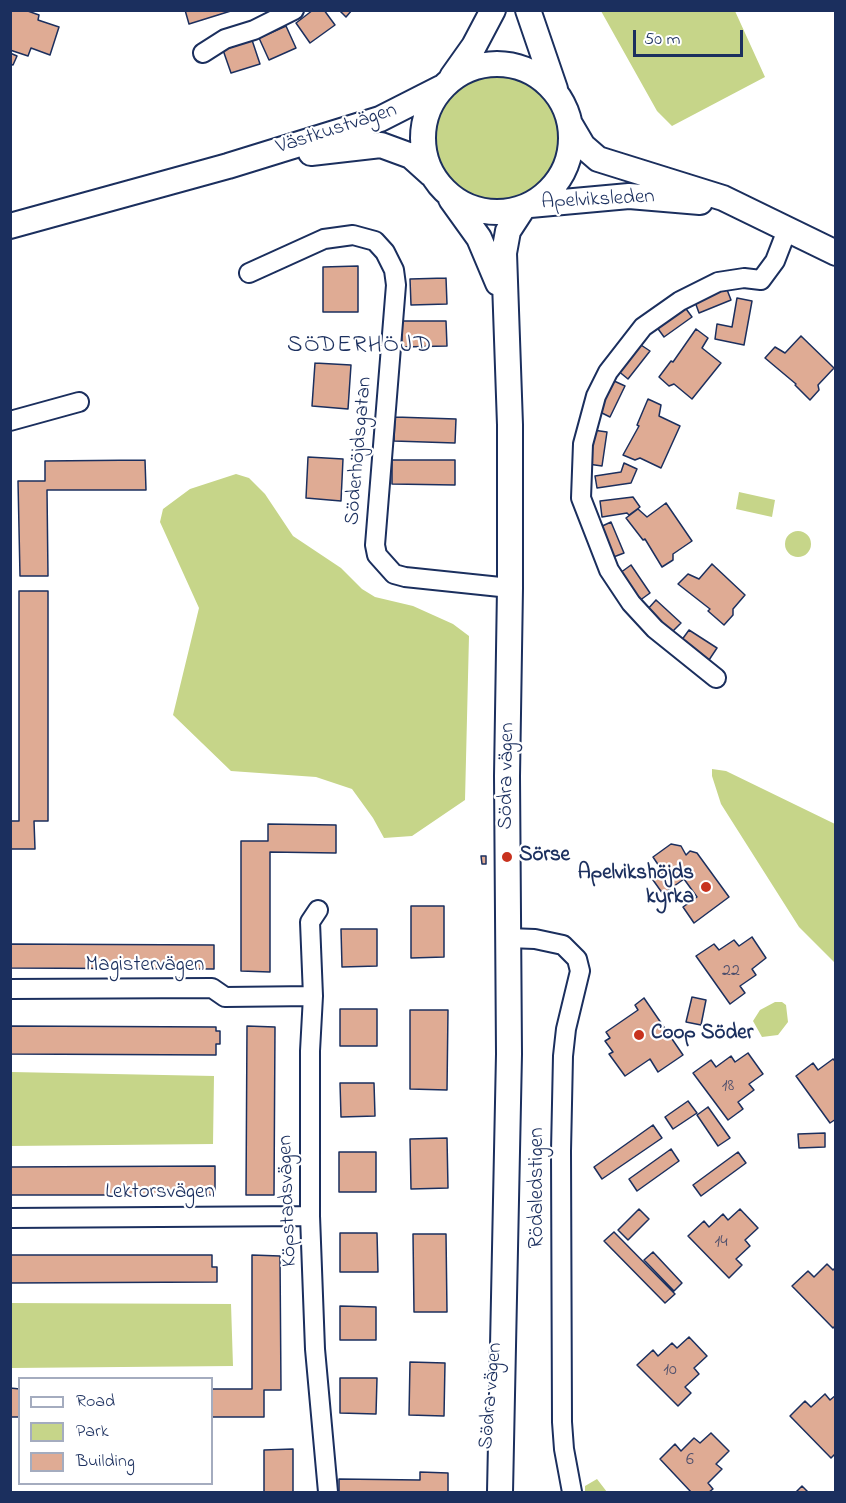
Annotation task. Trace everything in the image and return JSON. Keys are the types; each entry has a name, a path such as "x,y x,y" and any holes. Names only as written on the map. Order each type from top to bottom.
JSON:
{"street":[{"path":"203,53 225,39 254,30 294,10"},
{"name":"Västkustvägen","path":"10,226 228,166 380,119 445,85 474,46 493,10"},
{"path":"528,10 557,94 570,124 571,145 562,174 553,187 526,206 504,212 481,211 460,202 439,184 426,160 423,130 428,111 445,85 470,69 502,64 533,73 557,94"},
{"name":"Apelviksleden","path":"570,124 583,146 598,159 723,198 836,253"},
{"name":"Västkustvägen","path":"228,166 381,145 411,156 439,184"},
{"name":"Södra vägen","path":"439,184 474,231 488,256 495,273 508,324"},
{"name":"Apelviksleden","path":"526,206 596,197 652,197 704,203 779,226"},
{"name":"Södra vägen","path":"500,1492 508,1169 507,776 510,588 508,324 505,242 512,224 526,206"},
{"path":"716,678 655,630 631,603 609,570 581,498 583,444 596,396 608,372 643,327 680,301 718,282 744,278 761,280 775,261 779,226"},
{"name":"Söderhöjdsgatan","path":"249,273 324,239 353,235 375,241 385,252 394,270 396,285 375,545 377,555 394,574 405,577 510,588"},
{"path":"10,421 79,402"},
{"name":"Köpstadsvägen","path":"318,910 310,922 313,996 310,1074 310,1216 315,1349 328,1492"},
{"name":"Rödaledstigen","path":"508,938 535,939 563,945 577,959 580,971 563,1056 561,1152 562,1422 564,1449 572,1492"},
{"name":"Magistervägen","path":"10,989 212,988 225,997 313,996"},
{"name":"Lektorsvägen","path":"10,1218 310,1216"},
{"name":"Södra vägen","path":"485,1492 491,1379 503,1301"}],"green space":[{"path":"601,11 735,11 765,77 672,126 657,111"},
{"path":"496,73 521,78 543,92 557,114 562,139 557,164 543,186 521,200 496,205 471,200 449,186 435,164 430,139 435,114 449,92 471,78"},
{"path":"236,474 249,478 265,494 293,536 341,568 362,589 375,597 413,606 453,624 469,636 465,800 412,836 384,838 352,789 316,777 231,771 173,715 199,608 160,522 163,509 190,489"},
{"path":"739,492 775,500 772,517 736,509"},
{"path":"798,531 807,535 811,544 807,553 798,557 789,553 785,544 789,535"},
{"path":"712,769 726,771 835,824 835,963 799,927 721,804"},
{"path":"775,1002 782,1002 786,1005 788,1022 778,1035 762,1037 753,1021 760,1010"},
{"path":"11,1072 214,1076 213,1144 11,1146"},
{"path":"10,1303 231,1304 233,1366 11,1368"},
{"path":"597,1479 607,1492 585,1492 585,1486"}],"building":[{"path":"10,10 25,10 39,15 38,20 59,27 50,55 31,48 28,56 10,50"},
{"path":"185,10 234,10 189,24"},
{"path":"313,10 324,10 335,25 310,43 296,23"},
{"path":"339,10 352,10 346,17"},
{"path":"286,26 296,48 269,60 259,38"},
{"path":"252,40 260,64 231,73 223,50"},
{"path":"10,53 17,56 13,65 10,64"},
{"path":"358,266 358,312 323,312 323,267"},
{"path":"446,278 447,304 411,305 410,279"},
{"path":"726,287 731,300 699,313 694,299"},
{"path":"737,298 752,301 744,345 715,339 717,324 732,327"},
{"path":"684,306 692,317 664,337 656,326"},
{"path":"401,321 446,321 447,346 402,347"},
{"path":"696,329 708,338 702,348 721,363 692,399 674,384 669,386 659,377 671,361 673,362"},
{"path":"801,336 834,368 818,385 819,390 810,400 796,384 765,358 775,347 785,353"},
{"path":"638,343 650,351 628,379 617,370"},
{"path":"315,363 351,365 348,409 312,406"},
{"path":"612,380 625,386 610,417 598,411"},
{"path":"648,399 661,405 659,416 680,426 661,468 640,458 635,460 623,455 639,426 637,425"},
{"path":"395,417 456,419 455,443 394,441"},
{"path":"593,430 607,432 602,466 588,464"},
{"path":"308,457 343,459 341,501 306,498"},
{"path":"145,460 146,490 47,490 48,576 20,576 18,481 45,481 45,461"},
{"path":"392,460 455,460 455,485 392,484"},
{"path":"624,463 637,469 631,483 597,488 595,476 621,472"},
{"path":"633,497 640,507 629,515 627,513 602,517 600,501"},
{"path":"666,503 692,541 673,554 673,560 662,567 645,539 643,540 626,518 638,509 647,517"},
{"path":"611,522 624,553 611,558 598,528"},
{"path":"712,564 745,595 733,609 733,615 724,625 708,611 710,609 678,584 688,574 699,579"},
{"path":"631,565 650,593 639,601 620,573"},
{"path":"19,591 48,591 48,821 34,821 35,849 10,849 10,821 19,821"},
{"path":"656,600 681,623 671,633 647,610"},
{"path":"689,630 717,648 709,660 681,641"},
{"path":"268,824 336,825 336,853 270,852 270,972 241,971 241,841 268,841"},
{"name":"Apelvikshöjds kyrka","path":"671,844 681,846 686,855 690,851 697,853 729,897 694,923 683,907 697,897 684,879 663,894 653,880 663,872 653,857"},
{"path":"481,856 486,856 486,864 482,864"},
{"path":"411,906 444,906 444,957 411,958"},
{"path":"341,929 377,929 377,966 342,967"},
{"path":"752,937 766,958 752,969 756,975 740,986 745,993 730,1004 696,956 714,944 719,950 734,940 739,946"},
{"path":"10,944 214,945 214,969 10,968"},
{"path":"692,997 706,1000 701,1025 686,1022"},
{"name":"Coop Söder","path":"644,998 683,1055 658,1072 650,1059 625,1076 609,1054 613,1052 605,1041 610,1038 606,1032 638,1010 635,1005"},
{"path":"340,1009 377,1009 377,1046 340,1046"},
{"path":"410,1010 448,1010 447,1090 410,1089"},
{"path":"10,1026 216,1027 216,1031 220,1031 220,1044 216,1044 216,1055 10,1054"},
{"path":"247,1026 275,1027 274,1195 246,1195"},
{"path":"748,1053 763,1074 749,1084 754,1090 738,1102 743,1109 728,1120 693,1073 711,1060 716,1067 731,1056 735,1062"},
{"path":"833,1059 836,1062 836,1119 830,1123 796,1076 813,1063 818,1070"},
{"path":"340,1083 374,1083 375,1116 341,1117"},
{"path":"688,1101 697,1113 673,1129 665,1117"},
{"path":"708,1107 730,1138 718,1146 697,1115"},
{"path":"653,1125 662,1138 602,1179 594,1167"},
{"path":"825,1133 825,1147 799,1148 798,1134"},
{"path":"447,1138 448,1188 411,1189 410,1139"},
{"path":"671,1149 679,1161 637,1191 629,1179"},
{"path":"339,1152 376,1152 376,1192 339,1192"},
{"path":"738,1152 746,1163 701,1196 693,1185"},
{"path":"215,1166 215,1195 10,1195 10,1167"},
{"path":"639,1209 649,1219 628,1240 618,1230"},
{"path":"740,1209 758,1228 745,1240 750,1246 736,1259 742,1265 729,1278 688,1236 704,1221 709,1227 723,1214 728,1220"},
{"path":"614,1232 675,1294 665,1303 604,1241"},
{"path":"340,1233 377,1233 378,1272 340,1272"},
{"path":"413,1234 446,1234 447,1312 414,1312"},
{"path":"653,1252 682,1283 674,1291 644,1260"},
{"path":"10,1255 212,1255 212,1267 217,1267 217,1282 10,1283"},
{"path":"252,1255 280,1256 281,1390 264,1390 264,1417 213,1417 213,1389 252,1389"},
{"path":"827,1264 833,1270 836,1267 836,1325 833,1328 792,1286 808,1271 814,1277"},
{"path":"340,1306 376,1307 376,1340 340,1340"},
{"path":"689,1337 707,1356 694,1368 699,1374 685,1387 691,1393 678,1406 637,1365 653,1350 658,1356 672,1343 677,1348"},
{"path":"410,1362 445,1363 444,1416 409,1415"},
{"path":"340,1378 377,1378 376,1414 340,1413"},
{"path":"10,1388 18,1389 18,1417 10,1417"},
{"path":"825,1394 830,1400 836,1395 836,1453 831,1458 790,1416 805,1401 811,1407"},
{"path":"711,1433 729,1451 716,1464 722,1469 708,1483 713,1489 709,1492 691,1492 660,1459 675,1444 681,1451 694,1438 700,1443"},
{"path":"293,1449 293,1492 264,1492 264,1450"},
{"path":"420,1472 448,1473 448,1492 339,1492 339,1479 420,1480"},
{"path":"802,1486 808,1492 796,1492"}],"place":[{"name":"Sörse","path":"507,857"},
{"name":"Apelvikshöjds kyrka","path":"706,887"},
{"name":"Coop Söder","path":"639,1035"}],"district":[{"name":"SÖDERHÖJD","path":"360,347"}]}
